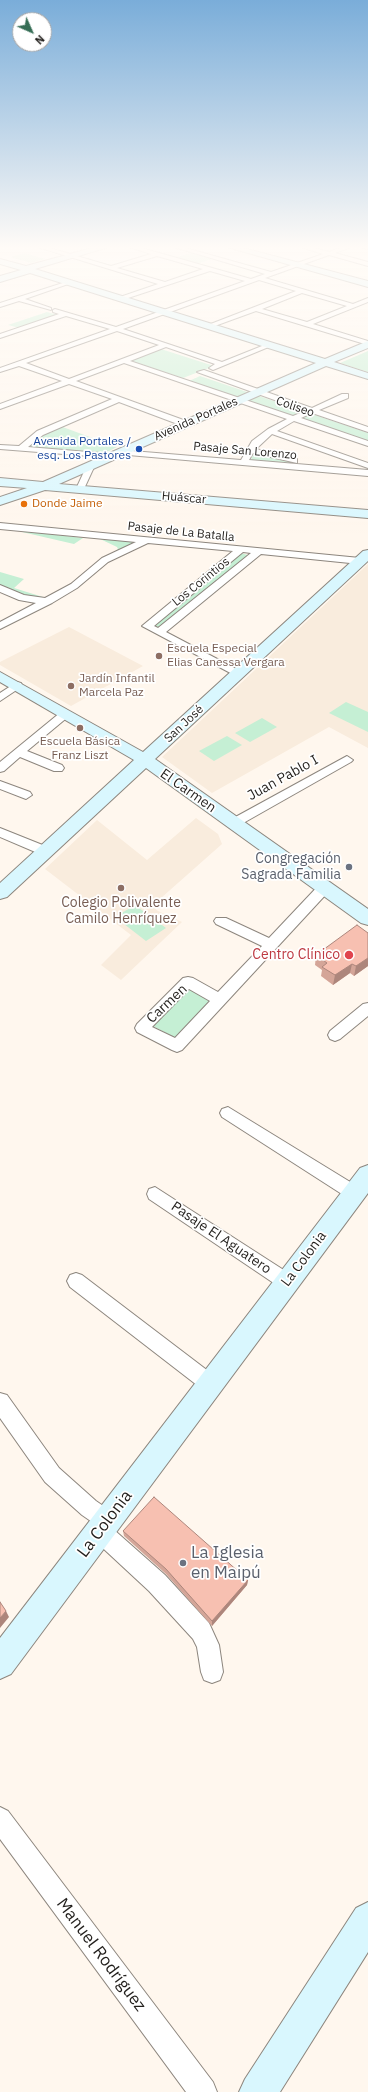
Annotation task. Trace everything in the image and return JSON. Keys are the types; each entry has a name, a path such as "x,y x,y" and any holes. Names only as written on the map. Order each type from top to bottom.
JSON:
{"main road":[{"path":"262,343 368,376"},
{"name":"Avenida Portales","path":"0,501 15,489 44,486 368,344"},
{"path":"0,482 15,489"},
{"name":"Huáscar","path":"44,486 368,514"},
{"name":"San José","path":"0,893 364,557"},
{"name":"El Carmen","path":"0,676 145,760 368,918"},
{"name":"La Colonia","path":"0,1663 104,1526 209,1383 361,1184"},
{"path":"258,2092 368,1920"}],"street":[{"path":"0,370 76,343"},
{"path":"158,343 221,364"},
{"path":"0,407 166,345"},
{"path":"180,381 269,345"},
{"name":"Coliseo","path":"124,361 368,444"},
{"path":"19,363 186,424"},
{"name":"Coliseo","path":"201,372 311,410 366,427"},
{"path":"244,463 250,450 260,439 271,431 311,410 345,396"},
{"path":"22,448 40,433 119,399"},
{"path":"271,431 368,466"},
{"name":"Pasaje San Lorenzo","path":"0,447 244,463 368,473"},
{"path":"250,450 277,455 297,463 299,467"},
{"path":"80,489 91,465"},
{"name":"Pasaje de La Batalla","path":"0,526 258,552 364,557"},
{"path":"118,538 127,548"},
{"path":"0,626 49,602 74,586 102,562 127,548 149,541"},
{"path":"238,674 147,626 240,550"},
{"name":"Los Corintios","path":"159,632 258,552"},
{"path":"0,588 22,598 31,604 29,612"},
{"path":"22,598 49,602"},
{"path":"0,698 17,685"},
{"path":"0,768 65,714"},
{"path":"18,752 58,768"},
{"name":"Juan Pablo I","path":"234,823 347,760"},
{"path":"0,785 26,795"},
{"path":"0,832 45,851"},
{"name":"Carmen","path":"220,1000 188,982 142,1028 177,1046 220,1000 325,887"},
{"path":"221,921 271,945"},
{"path":"335,1035 368,1008"},
{"name":"La Colonia","path":"228,1113 361,1184"},
{"name":"Pasaje El Aguatero","path":"155,1194 287,1282"},
{"path":"76,1281 209,1383"},
{"path":"0,1402 48,1471 104,1526 201,1631 208,1645 212,1672"},
{"name":"Manuel Rodríguez","path":"0,1818 203,2092"}],"shaded area":[{"path":"368,564 368,748 329,727 212,793 162,757"},
{"name":"Jardín Infantil Marcela Paz","path":"69,627 143,666 71,706 0,665 0,662"},
{"name":"Colegio Polivalente Camilo Henríquez","path":"196,818 218,834 222,844 152,906 158,911 182,922 121,980 101,965 131,935 45,869 97,820 147,860"}],"green space":[{"path":"161,349 214,366 183,378 130,361"},
{"path":"368,351 368,372 340,363"},
{"path":"200,376 368,433 368,442 189,381"},
{"path":"60,426 117,447 103,454 27,447 42,436"},
{"path":"255,451 291,460 291,464 250,461"},
{"path":"22,532 83,538 74,544"},
{"path":"98,538 143,541 109,556 118,549 117,547"},
{"path":"240,553 248,555 159,627 151,625"},
{"path":"0,572 24,579 14,588 46,598 28,597 0,585"},
{"path":"346,702 368,712 368,732 329,713"},
{"path":"262,718 277,727 250,742 235,733"},
{"path":"227,736 242,745 214,761 199,751"},
{"path":"135,905 166,928 146,941 115,917"},
{"path":"189,989 211,1001 177,1039 153,1026"}],"building":[{"name":"Centro Clínico","path":"357,925 368,933 368,958 356,966 352,964 335,975 322,967 327,963 316,955"},
{"name":"La Iglesia en Maipú","path":"154,1497 248,1580 212,1621 166,1569 123,1531"},
{"path":"0,1602 6,1611 0,1618"}],"place":[{"name":"Avenida Portales / esq. Los Pastores","path":"139,449"},
{"name":"Donde Jaime","path":"24,504"},
{"name":"Escuela Especial Elias Canessa Vergara","path":"159,656"},
{"name":"Jardín Infantil Marcela Paz","path":"71,686"},
{"name":"Escuela Básica Franz Liszt","path":"80,728"},
{"name":"Congregación Sagrada Familia","path":"349,867"},
{"name":"Colegio Polivalente Camilo Henríquez","path":"121,888"},
{"name":"Centro Clínico","path":"349,955"},
{"name":"La Iglesia en Maipú","path":"183,1563"}]}
